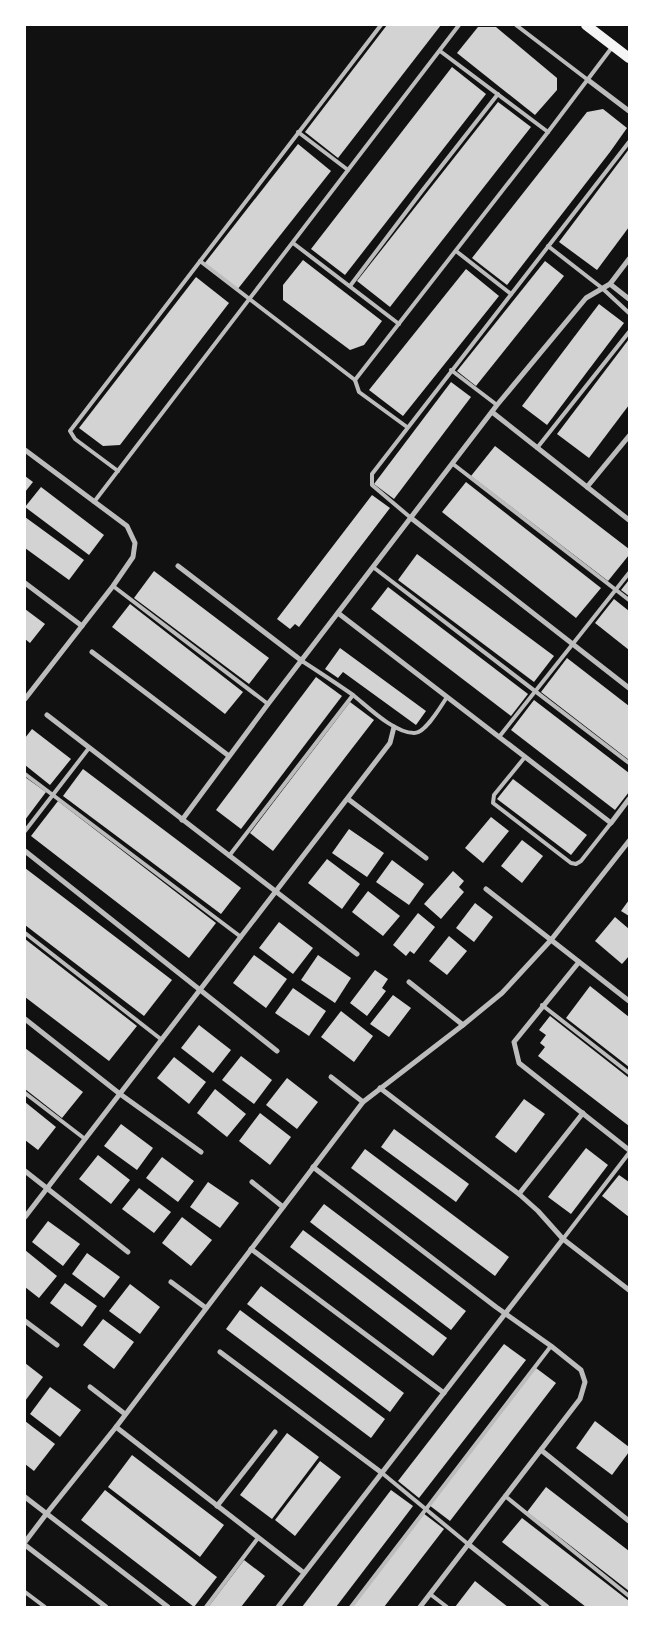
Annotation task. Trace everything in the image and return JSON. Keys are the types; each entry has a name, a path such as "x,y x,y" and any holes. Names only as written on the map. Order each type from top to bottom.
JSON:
{"main road":[{"path":"586,25 629,58"}],"street":[{"path":"588,80 629,111"},
{"path":"182,820 268,704 492,412 586,298 610,284 629,259"},
{"path":"610,284 629,298"},
{"path":"492,412 629,520"},
{"path":"588,487 629,436"},
{"path":"25,450 126,526 135,543 133,557 113,586 25,699"},
{"path":"411,518 629,688"},
{"path":"178,566 302,661"},
{"path":"25,583 82,626"},
{"path":"338,614 611,823 629,799"},
{"path":"92,652 229,756"},
{"path":"47,716 357,954"},
{"path":"25,1217 348,800 390,743 394,727"},
{"path":"348,800 426,858"},
{"path":"106,1607 25,1544 46,1513 116,1427 363,1102 502,993 551,940 627,848 629,841"},
{"path":"25,851 277,1051"},
{"path":"486,889 629,1001"},
{"path":"579,962 542,1005 514,1042 519,1063 629,1151"},
{"path":"409,982 463,1025"},
{"path":"25,1019 120,1094 201,1152"},
{"path":"332,1077 363,1102"},
{"path":"380,1088 519,1194 563,1238 629,1290"},
{"path":"519,1194 583,1113"},
{"path":"314,1167 505,1314 552,1346 581,1370 585,1382 580,1399 420,1607"},
{"path":"25,1171 128,1252"},
{"path":"252,1182 283,1207"},
{"path":"278,1607 563,1238"},
{"path":"251,1249 444,1393"},
{"path":"171,1282 206,1308"},
{"path":"25,1321 57,1345"},
{"path":"220,1352 382,1473"},
{"path":"90,1387 125,1414"},
{"path":"116,1427 304,1573"},
{"path":"217,1506 275,1432"},
{"path":"541,1450 629,1521"},
{"path":"25,1497 168,1607"},
{"path":"468,1544 547,1607"}],"lane":[{"path":"118,471 75,439 70,432 381,25"},
{"path":"94,502 459,25"},
{"path":"516,25 588,80"},
{"path":"355,380 613,46"},
{"path":"440,51 548,132"},
{"path":"350,286 498,94"},
{"path":"298,132 348,170"},
{"path":"411,518 372,485 372,474 629,142"},
{"path":"294,243 399,324"},
{"path":"548,246 602,288 629,313"},
{"path":"456,251 511,294"},
{"path":"200,261 355,380 360,392 407,427"},
{"path":"537,448 629,332"},
{"path":"451,370 498,405"},
{"path":"453,464 629,600"},
{"path":"373,567 629,763"},
{"path":"499,737 629,573"},
{"path":"113,586 268,704"},
{"path":"302,661 353,695 394,727 415,734 427,725 447,697"},
{"path":"229,856 353,695"},
{"path":"25,831 89,748"},
{"path":"525,757 494,795 493,803 571,863 581,862 611,823"},
{"path":"25,774 241,937"},
{"path":"25,933 162,1040"},
{"path":"542,1005 629,1073"},
{"path":"25,1093 86,1139"},
{"path":"563,1238 629,1151"},
{"path":"351,1607 552,1346"},
{"path":"382,1473 468,1544"},
{"path":"505,1496 629,1596"},
{"path":"206,1607 258,1538"},
{"path":"25,1592 45,1607"},
{"path":"430,1594 447,1607"}],"building":[{"path":"387,25 441,25 338,158 305,132"},
{"path":"478,27 496,27 557,78 557,90 535,115 457,53"},
{"path":"452,67 486,94 345,275 311,249"},
{"path":"498,102 531,127 390,307 357,281"},
{"path":"603,109 627,128 507,285 472,258 587,112"},
{"path":"298,144 331,171 237,290 204,264"},
{"path":"629,149 629,227 597,270 559,242"},
{"path":"303,260 382,321 364,345 350,350 283,300 283,285"},
{"path":"545,261 564,276 476,386 457,371"},
{"path":"466,269 499,296 403,416 369,390"},
{"path":"196,277 229,303 120,445 103,446 79,428"},
{"path":"599,304 624,323 547,425 522,406"},
{"path":"629,339 629,405 589,458 557,434"},
{"path":"451,382 471,397 394,499 374,484"},
{"path":"495,446 629,549 629,555 608,581 471,476"},
{"path":"25,476 33,482 25,492"},
{"path":"466,482 601,588 576,618 442,512"},
{"path":"41,487 104,535 89,555 25,507"},
{"path":"372,495 390,508 299,627 295,624 290,629 277,619"},
{"path":"25,517 84,560 69,580 25,548"},
{"path":"417,554 554,656 534,682 398,580"},
{"path":"154,571 269,658 249,684 134,598"},
{"path":"629,580 629,596 621,590"},
{"path":"388,587 528,694 511,716 371,609"},
{"path":"614,599 629,611 629,650 595,623"},
{"path":"130,604 243,692 225,714 112,627"},
{"path":"25,609 45,624 30,643 25,639"},
{"path":"340,648 426,711 416,725 343,672 338,678 325,669"},
{"path":"567,658 629,706 629,760 541,692"},
{"path":"316,677 342,696 241,829 216,810"},
{"path":"534,700 629,773 629,792 615,810 511,730"},
{"path":"350,702 374,720 273,851 250,833"},
{"path":"32,729 71,759 50,785 25,765 25,738"},
{"path":"83,769 241,888 221,914 63,796"},
{"path":"25,777 46,792 25,820"},
{"path":"513,779 587,835 571,855 497,799"},
{"path":"58,801 216,923 189,958 31,836"},
{"path":"491,817 509,831 483,863 465,848"},
{"path":"349,829 384,853 367,877 332,853"},
{"path":"522,840 543,856 522,883 501,866"},
{"path":"327,859 360,884 342,909 308,883"},
{"path":"392,860 424,884 409,905 376,882"},
{"path":"25,868 172,980 144,1016 25,925"},
{"path":"453,871 464,881 459,887 464,892 441,919 424,904"},
{"path":"368,891 400,916 383,936 352,912"},
{"path":"629,900 629,916 621,911"},
{"path":"475,903 493,917 474,942 456,928"},
{"path":"418,913 435,927 414,954 410,951 406,956 393,945"},
{"path":"615,917 629,929 629,956 622,964 595,941"},
{"path":"279,922 313,948 293,974 259,948"},
{"path":"449,936 467,951 447,975 429,961"},
{"path":"25,939 137,1026 109,1061 25,997"},
{"path":"254,955 287,979 266,1008 233,983"},
{"path":"318,955 351,978 335,1003 301,980"},
{"path":"375,970 388,979 382,988 386,991 367,1016 350,1003"},
{"path":"590,986 629,1017 629,1067 566,1018"},
{"path":"293,988 326,1011 309,1036 275,1013"},
{"path":"393,995 411,1008 389,1037 370,1024"},
{"path":"341,1011 373,1036 354,1062 321,1037"},
{"path":"550,1016 629,1078 629,1126 538,1056 545,1047 540,1043 546,1035 539,1030"},
{"path":"199,1025 231,1050 213,1073 181,1048"},
{"path":"25,1048 83,1092 62,1118 25,1089"},
{"path":"241,1056 272,1080 254,1104 222,1080"},
{"path":"174,1057 206,1082 189,1104 157,1078"},
{"path":"287,1078 318,1102 297,1129 266,1105"},
{"path":"215,1089 246,1114 227,1137 197,1113"},
{"path":"524,1099 545,1114 516,1153 495,1137"},
{"path":"25,1102 56,1127 38,1150 25,1140"},
{"path":"260,1113 291,1137 270,1165 239,1141"},
{"path":"121,1124 153,1148 137,1170 104,1146"},
{"path":"394,1129 469,1184 456,1202 381,1147"},
{"path":"586,1148 608,1165 571,1214 548,1197"},
{"path":"365,1149 509,1257 495,1276 351,1168"},
{"path":"98,1155 130,1180 111,1204 79,1179"},
{"path":"162,1157 194,1181 178,1202 146,1178"},
{"path":"619,1175 629,1182 629,1217 602,1196"},
{"path":"208,1182 239,1203 220,1228 190,1207"},
{"path":"139,1188 171,1212 154,1233 122,1209"},
{"path":"324,1204 466,1311 451,1330 310,1222"},
{"path":"182,1217 212,1240 191,1266 162,1243"},
{"path":"48,1221 80,1244 63,1266 32,1242"},
{"path":"303,1230 447,1338 433,1356 290,1247"},
{"path":"25,1250 57,1276 39,1298 25,1287"},
{"path":"87,1253 120,1277 104,1298 72,1274"},
{"path":"65,1283 97,1306 82,1327 50,1303"},
{"path":"130,1284 160,1307 140,1334 109,1311"},
{"path":"261,1286 404,1393 390,1412 247,1304"},
{"path":"240,1310 385,1419 371,1438 226,1329"},
{"path":"103,1319 134,1342 114,1369 83,1345"},
{"path":"504,1344 526,1360 419,1498 398,1481"},
{"path":"25,1363 43,1377 25,1401"},
{"path":"536,1368 556,1383 450,1521 429,1505"},
{"path":"50,1387 81,1410 60,1437 30,1414"},
{"path":"25,1421 55,1444 34,1471 25,1464"},
{"path":"595,1421 629,1447 629,1452 612,1475 576,1448"},
{"path":"287,1433 319,1457 272,1519 240,1495"},
{"path":"132,1455 224,1525 200,1557 108,1487"},
{"path":"320,1461 341,1477 295,1536 275,1520"},
{"path":"546,1487 629,1551 629,1591 527,1512"},
{"path":"105,1490 217,1577 194,1607 81,1520"},
{"path":"391,1490 413,1506 394,1531 336,1607 302,1607"},
{"path":"423,1513 444,1529 384,1607 351,1607"},
{"path":"522,1518 629,1601 629,1607 586,1607 502,1542"},
{"path":"244,1560 265,1576 241,1607 209,1606"},
{"path":"475,1581 485,1589 508,1607 455,1607"}]}
